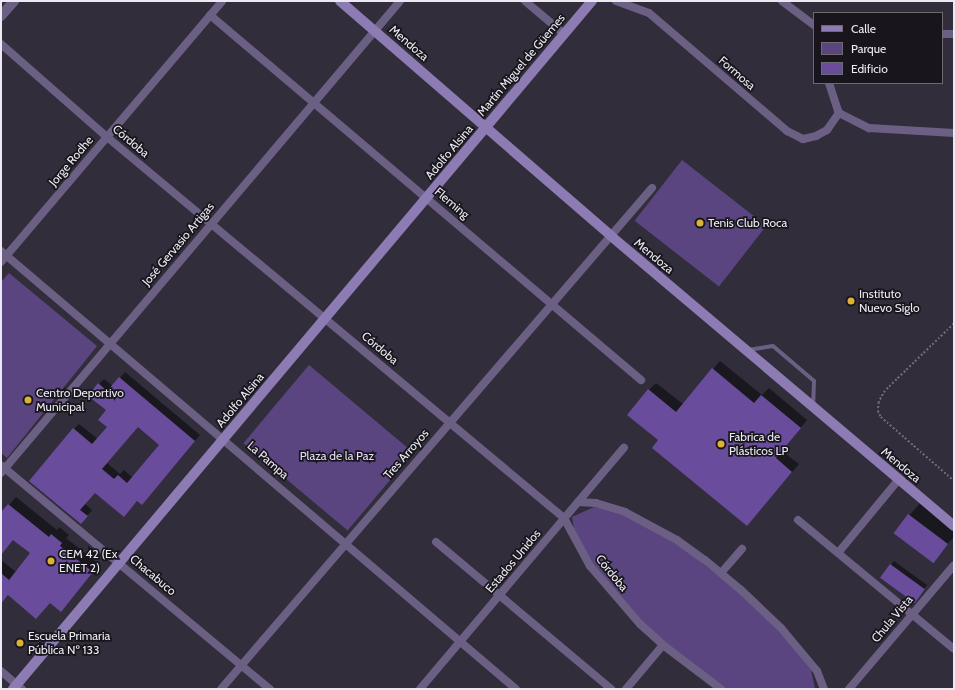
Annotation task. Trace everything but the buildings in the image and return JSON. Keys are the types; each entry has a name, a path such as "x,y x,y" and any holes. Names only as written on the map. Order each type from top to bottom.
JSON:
{"main road":[{"name":"Mendoza","path":"340,1 611,236 954,526"},
{"name":"Martín Miguel de Güemes","path":"486,128 592,1"},
{"name":"Adolfo Alsina","path":"17,688 119,563 486,128"}],"street":[{"path":"1,16 14,1"},
{"name":"Jorge Rodhe","path":"1,262 4,253 107,137 222,1"},
{"name":"José Gervasio Artigas","path":"2,469 400,1"},
{"path":"525,1 564,34"},
{"name":"Formosa","path":"616,1 649,13 787,131 803,138 816,136 827,130 839,113"},
{"path":"782,1 813,24"},
{"name":"Fleming","path":"210,15 641,380"},
{"path":"943,34 954,34"},
{"name":"Córdoba","path":"1,44 107,137 326,318 564,518 590,566 640,624 663,645 721,689"},
{"path":"829,84 839,113 869,128 954,133"},
{"name":"Tres Arroyos","path":"221,689 449,422 652,188"},
{"name":"La Pampa","path":"4,253 225,438 516,689"},
{"name":"Estados Unidos","path":"420,689 624,448"},
{"name":"Chacabuco","path":"2,469 119,563 270,689"},
{"path":"838,553 899,479"},
{"path":"578,502 610,506 640,519 677,540 721,573 765,611 803,652 817,672 824,689"},
{"path":"798,520 954,649"},
{"path":"436,542 611,689"},
{"path":"721,573 742,548"},
{"name":"Chula Vista","path":"849,689 954,565"},
{"path":"626,689 663,645"},
{"path":"1,671 17,688"}],"lane":[{"path":"746,351 773,346 814,381 813,408"}],"path":[{"path":"954,324 885,391 879,402 878,411 881,417 954,481"}],"green space":[{"name":"Tenis Club Roca","path":"682,160 766,226 719,287 635,221"},
{"name":"Centro Deportivo Municipal","path":"9,273 97,346 7,458 1,453 1,282"},
{"name":"Plaza de la Paz","path":"309,365 413,452 348,531 243,443"},
{"path":"594,507 610,508 676,542 764,613 811,670 815,689 726,689 664,645 592,565 575,536 572,517"}],"place":[{"name":"Tenis Club Roca","path":"700,223"},
{"name":"Instituto Nuevo Siglo","path":"851,301"},
{"name":"Centro Deportivo Municipal","path":"28,400"},
{"name":"Fabrica de Plásticos LP","path":"721,444"},
{"name":"CEM 42 (Ex ENET 2)","path":"51,561"},
{"name":"Escuela Primaria Pública Nº 133","path":"20,643"}]}
